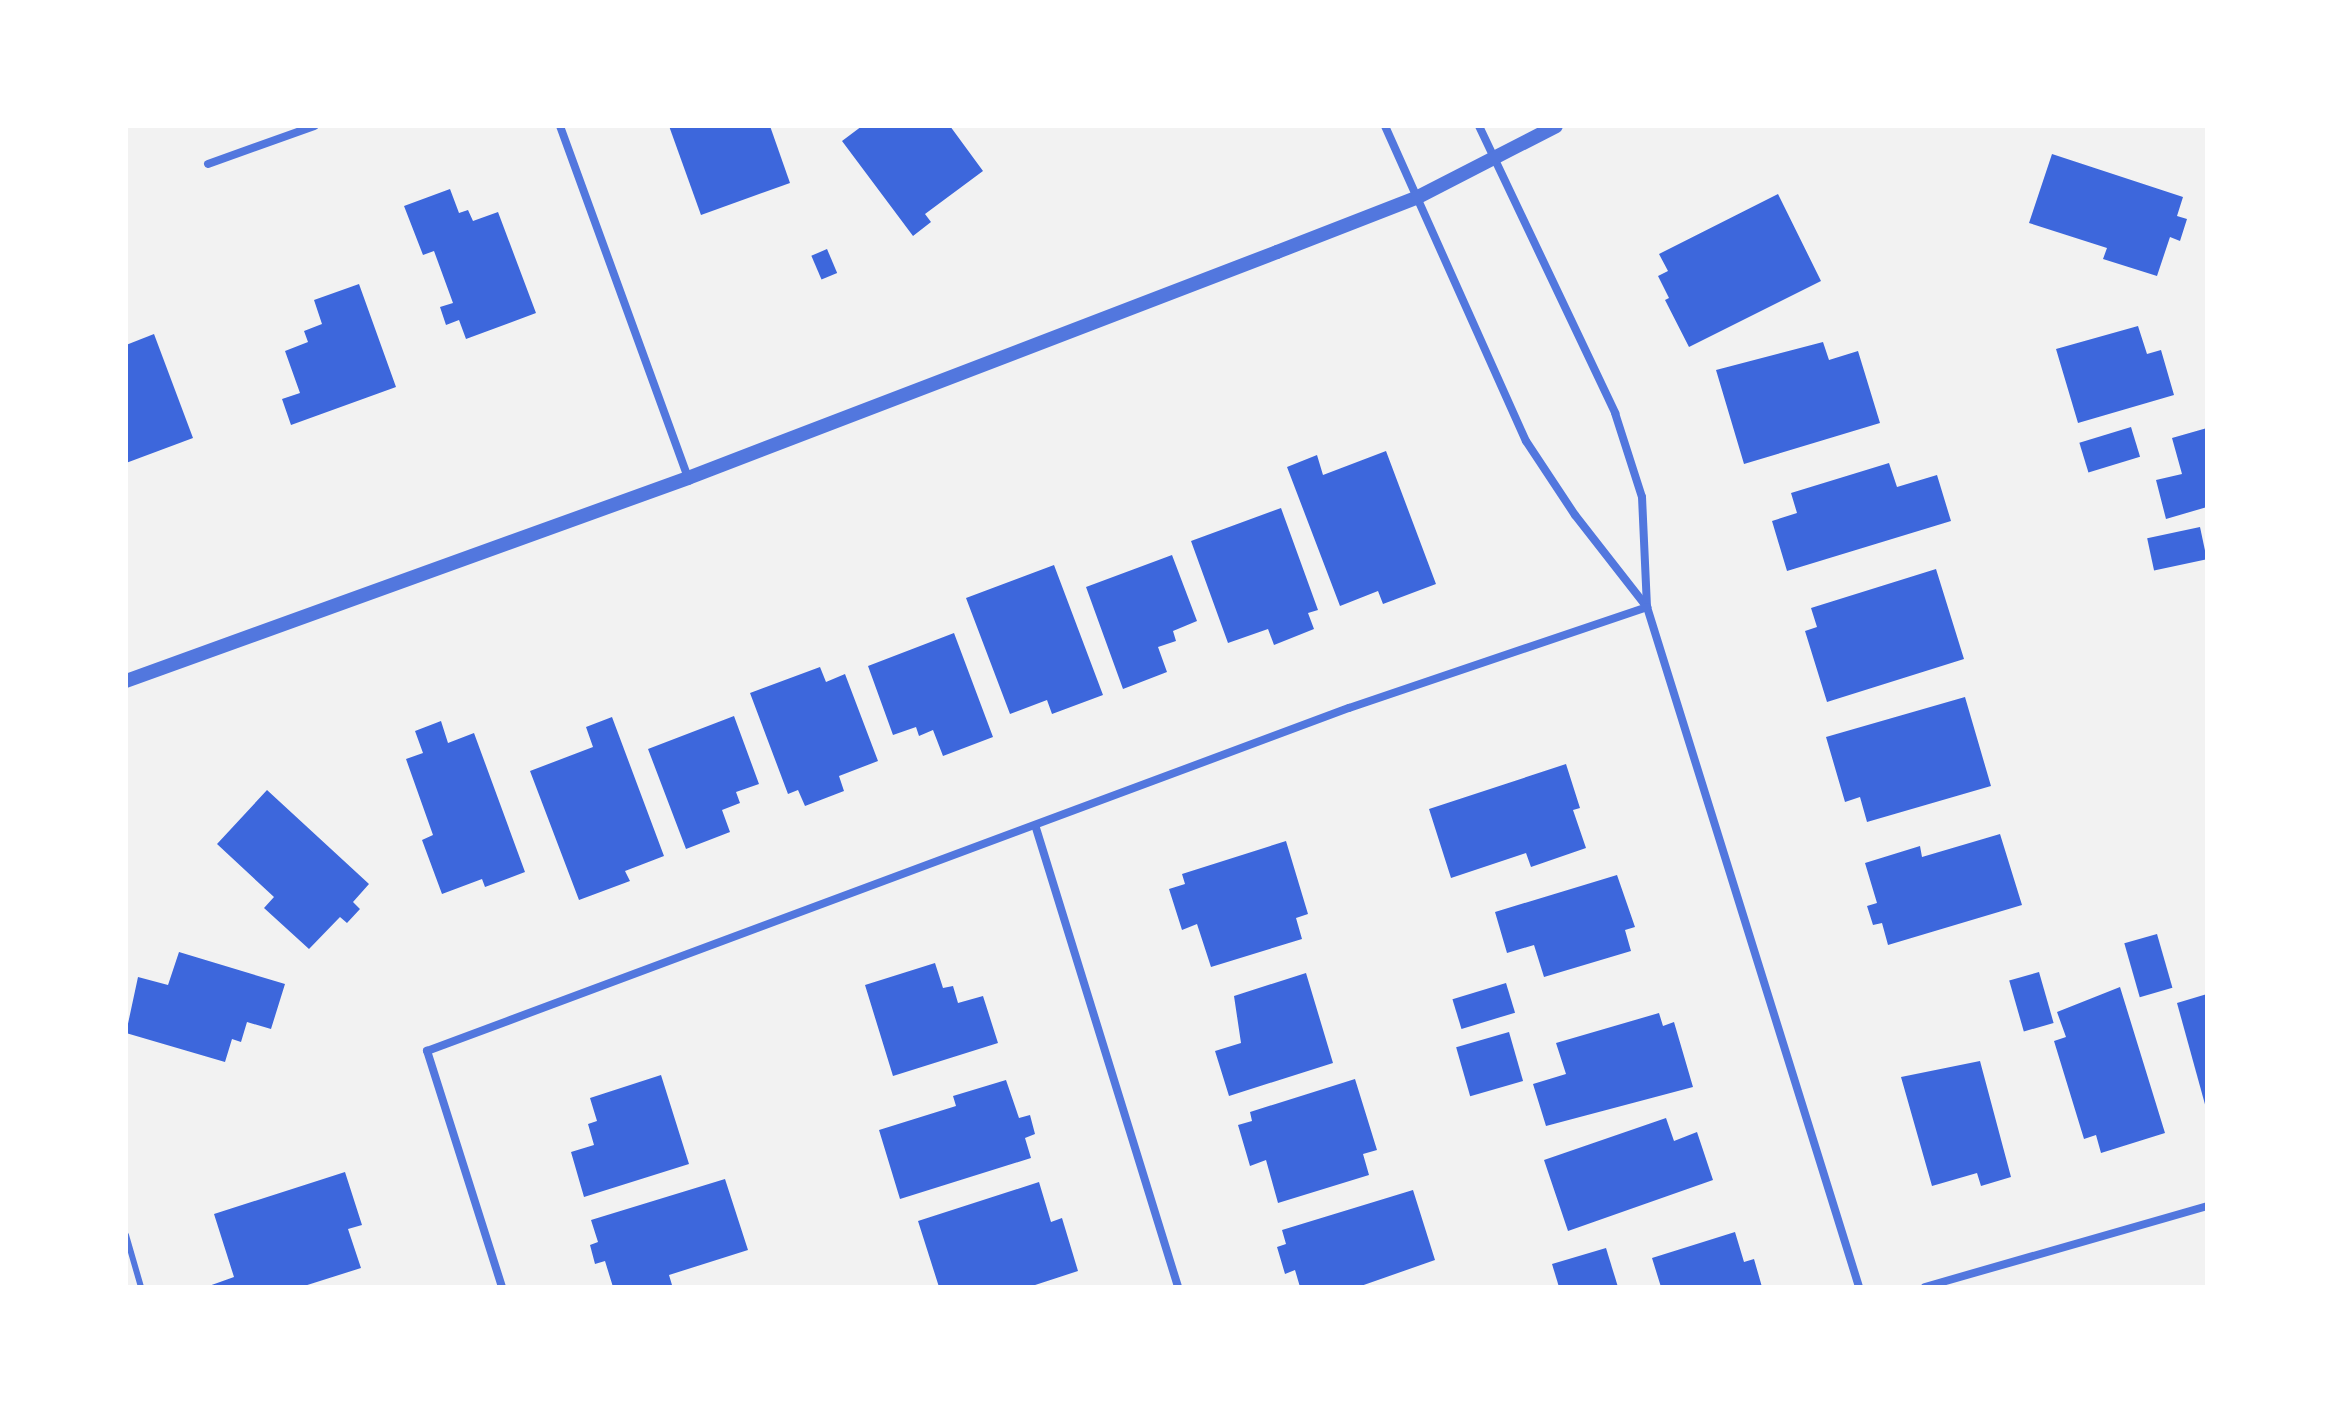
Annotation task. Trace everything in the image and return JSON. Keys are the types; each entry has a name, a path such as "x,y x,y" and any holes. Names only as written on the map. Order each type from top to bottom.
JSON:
{"street":[{"path":"208,164 314,126"},
{"path":"560,126 688,478"},
{"path":"1385,126 1526,441 1575,515 1647,607"},
{"path":"1479,126 1615,413 1642,497 1647,607 1859,1287"},
{"path":"126,681 688,478 1418,197 1556,126"},
{"path":"502,1287 427,1051 1036,828 1349,708 1647,607"},
{"path":"1036,828 1178,1287"},
{"path":"1925,1287 2207,1206"}],"lane":[{"path":"126,1235 141,1287"}],"building":[{"path":"669,126 770,126 790,183 701,215"},
{"path":"862,126 950,126 983,171 925,214 931,222 913,236 842,141"},
{"path":"2052,154 2183,197 2177,216 2187,219 2180,241 2170,237 2157,276 2103,259 2107,248 2029,223"},
{"path":"450,189 459,213 468,210 473,221 498,212 536,313 466,339 459,320 446,325 440,307 453,303 434,251 423,255 404,206"},
{"path":"1778,194 1821,281 1689,347 1665,300 1669,298 1658,276 1668,271 1659,254"},
{"path":"827,249 837,273 822,280 811,256"},
{"path":"359,284 396,387 291,425 282,399 300,393 285,351 308,342 304,331 322,324 314,300"},
{"path":"2138,326 2147,354 2161,350 2174,395 2078,423 2056,349"},
{"path":"154,334 193,438 126,463 126,345"},
{"path":"1823,342 1829,360 1858,351 1880,423 1744,464 1716,370"},
{"path":"2131,427 2140,457 2088,472 2079,443"},
{"path":"2207,428 2207,507 2166,519 2156,480 2182,474 2172,438"},
{"path":"1386,451 1436,584 1383,604 1378,591 1340,606 1287,467 1317,455 1323,475"},
{"path":"1889,463 1897,487 1937,475 1951,521 1787,571 1772,521 1797,513 1791,493"},
{"path":"1281,508 1318,610 1308,613 1314,629 1274,645 1268,629 1228,643 1191,541"},
{"path":"2200,527 2207,559 2154,571 2147,538"},
{"path":"1172,555 1197,621 1173,631 1176,641 1158,647 1167,672 1123,689 1086,587"},
{"path":"1054,565 1103,695 1052,714 1047,700 1010,714 966,598"},
{"path":"1936,569 1964,659 1827,702 1805,631 1817,627 1811,608"},
{"path":"954,633 993,737 943,756 933,730 919,736 916,727 893,735 868,666"},
{"path":"820,667 826,682 845,674 878,761 839,776 844,791 805,806 798,790 788,794 750,693"},
{"path":"1965,697 1991,786 1867,822 1860,797 1845,802 1826,737"},
{"path":"734,716 759,784 736,792 740,803 722,810 730,832 686,849 648,749"},
{"path":"612,717 664,856 625,871 630,881 579,900 530,771 593,747 586,727"},
{"path":"441,721 448,743 474,733 525,872 485,887 482,879 442,894 422,840 433,835 406,759 423,753 415,731"},
{"path":"1566,764 1580,808 1573,810 1586,848 1531,867 1526,853 1451,878 1429,809"},
{"path":"267,790 369,884 353,902 360,909 347,923 340,917 309,949 264,908 274,897 217,844"},
{"path":"2000,834 2022,905 1888,945 1882,923 1873,925 1867,906 1877,903 1865,863 1920,846 1922,857"},
{"path":"1286,841 1308,914 1296,918 1302,939 1211,967 1197,924 1182,930 1169,889 1185,884 1182,874"},
{"path":"1617,875 1635,927 1625,930 1631,951 1544,977 1534,945 1507,953 1495,912"},
{"path":"2157,934 2172,988 2140,997 2124,943"},
{"path":"179,952 285,984 271,1029 247,1022 241,1042 232,1039 225,1062 126,1033 138,977 168,985"},
{"path":"935,963 943,988 953,986 958,1003 983,996 998,1043 893,1076 865,985"},
{"path":"2039,972 2054,1023 2024,1031 2009,981"},
{"path":"1306,973 1333,1063 1229,1096 1215,1051 1241,1043 1234,996"},
{"path":"1506,983 1515,1013 1462,1029 1452,999"},
{"path":"2120,987 2165,1133 2101,1153 2096,1135 2084,1139 2054,1041 2066,1037 2057,1012"},
{"path":"2207,994 2207,1107 2206,1108 2177,1003"},
{"path":"1659,1013 1663,1026 1674,1022 1693,1087 1546,1126 1533,1084 1566,1074 1556,1043"},
{"path":"1509,1032 1523,1081 1470,1096 1456,1047"},
{"path":"1980,1061 2011,1177 1981,1186 1977,1173 1932,1186 1901,1077"},
{"path":"661,1075 689,1164 584,1197 571,1152 594,1145 588,1124 597,1121 590,1098"},
{"path":"1355,1079 1377,1150 1363,1154 1369,1175 1278,1203 1266,1160 1250,1166 1238,1125 1252,1121 1250,1112"},
{"path":"1006,1080 1019,1118 1030,1115 1035,1134 1025,1138 1031,1158 900,1199 879,1130 956,1106 953,1096"},
{"path":"1666,1118 1674,1141 1697,1132 1713,1180 1568,1231 1544,1160"},
{"path":"345,1172 362,1225 348,1229 361,1268 301,1287 206,1287 234,1277 214,1214"},
{"path":"725,1179 748,1250 669,1275 672,1285 665,1287 613,1287 605,1261 595,1264 590,1245 598,1242 591,1220"},
{"path":"1039,1182 1051,1222 1062,1218 1078,1271 1029,1287 939,1287 918,1221"},
{"path":"1413,1190 1435,1260 1358,1287 1300,1287 1295,1270 1285,1274 1277,1247 1286,1244 1282,1230"},
{"path":"1735,1232 1744,1262 1754,1259 1762,1287 1661,1287 1652,1258"},
{"path":"1606,1248 1618,1287 1559,1287 1552,1264"}]}
